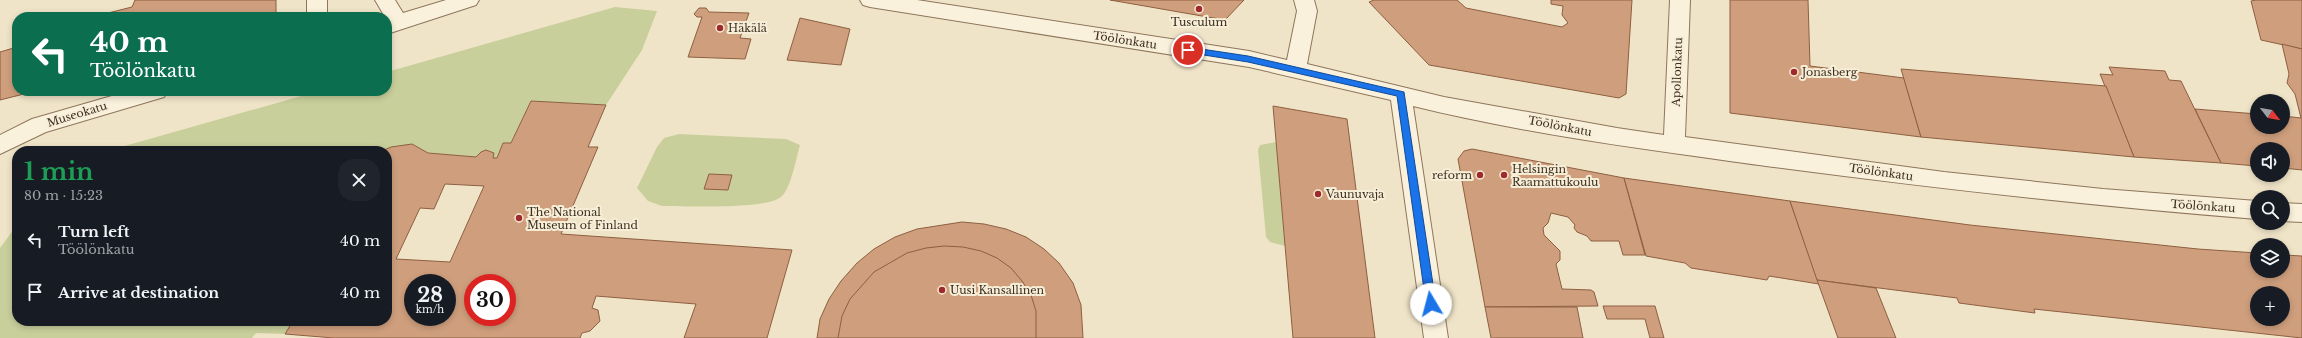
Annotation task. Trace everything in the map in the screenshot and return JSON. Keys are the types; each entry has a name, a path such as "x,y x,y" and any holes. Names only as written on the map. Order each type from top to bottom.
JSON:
{"street":[{"path":"317,0 317,12"},
{"path":"385,0 389,12"},
{"path":"393,24 469,0"},
{"name":"Töölönkatu","path":"870,0 1248,59 1472,110 1617,137 1967,183 2103,198 2250,209"},
{"path":"1296,69 1307,12 1304,0"},
{"name":"Apollonkatu","path":"1674,145 1680,0"},
{"path":"1401,94 1436,338"},
{"name":"Museokatu","path":"0,145 40,125 140,96"},
{"path":"2290,212 2302,213"}],"green space":[{"path":"615,7 657,11 642,50 606,105 531,101 511,143 503,143 497,158 493,158 494,153 487,151 480,153 476,157 428,153 412,144 392,147 125,146 301,96 392,96 392,71"},
{"path":"679,134 786,139 800,145 793,173 785,193 781,197 772,201 742,206 662,206 648,201 637,188 657,147 664,138"},
{"path":"1276,142 1285,246 1270,242 1266,237 1258,150 1260,145"},
{"path":"12,232 12,326 290,326 285,334 256,333 252,338 0,338 0,248"}],"building":[{"path":"135,0 276,0 276,12 112,12 132,7"},
{"name":"Tusculum","path":"1110,0 1244,0 1225,20"},
{"path":"1374,0 1457,0 1466,8 1562,27 1568,23 1562,15 1563,6 1551,4 1551,0 1632,0 1626,94 1619,98 1429,65 1369,2"},
{"name":"Jonasberg","path":"1730,0 1808,0 1810,66 1904,78 1921,137 1730,113"},
{"path":"2302,0 2302,49 2261,40 2251,1"},
{"name":"Häkälä","path":"699,8 706,8 709,12 749,13 740,38 751,39 745,59 688,57 702,17 697,17 694,14"},
{"path":"800,18 850,29 841,65 787,60"},
{"path":"2282,44 2302,49 2302,170 2290,169 2290,142 2250,142 2250,165 2221,163 2195,109 2250,113 2250,134 2290,134 2290,117 2301,118 2295,94 2287,83 2289,74"},
{"path":"12,48 12,96 16,96 0,100 0,52"},
{"path":"2109,67 2165,71 2169,80 2181,81 2221,163 2134,157 2100,74 2113,75"},
{"path":"1901,69 2106,86 2134,157 1921,137"},
{"name":"The National Museum of Finland","path":"531,101 606,105 588,147 598,147 561,234 792,250 767,338 684,338 696,304 596,296 592,308 598,310 600,321 590,331 582,333 580,338 334,338 285,334 290,326 392,326 392,147 412,144 428,153 476,157 481,152 486,150 494,153 493,158 497,158 503,143 511,143","holes":["445,184 484,186 450,262 396,259 420,208 434,209"]},
{"name":"Vaunuvaja","path":"1273,106 1347,119 1375,338 1293,338"},
{"path":"1472,149 1624,178 1645,255 1623,255 1619,241 1591,241 1587,236 1577,232 1574,228 1575,225 1568,217 1551,213 1548,223 1543,228 1544,235 1560,251 1560,260 1556,264 1562,289 1591,290 1594,292 1598,306 1485,307 1458,159 1464,151"},
{"path":"709,174 732,175 728,190 704,189"},
{"path":"1624,178 1790,201 1819,284 1769,276 1767,280 1691,268 1685,263 1646,256"},
{"path":"1790,201 1970,225 2198,249 2250,253 2250,278 2290,278 2290,255 2302,256 2302,338 2034,309 2035,313 1959,303 1957,298 1817,280"},
{"path":"962,222 984,224 1006,229 1026,237 1044,249 1059,263 1073,283 1081,305 1083,338 817,338 820,319 829,299 841,281 857,263 874,249 895,237 917,229"},
{"name":"Uusi Kansallinen","path":"944,246 963,247 981,251 997,258 1011,268 1031,295 1036,311 1036,338 838,338 842,316 850,299 874,272 907,253 926,248"},
{"path":"1817,280 1876,288 1896,338 1838,338"},
{"path":"1603,306 1655,306 1664,338 1650,338 1645,319 1607,319"},
{"path":"1485,307 1577,307 1583,338 1491,338"}],"place":[{"name":"Tusculum","path":"1199,9"},
{"name":"Häkälä","path":"720,28"},
{"name":"Jonasberg","path":"1794,72"},
{"name":"reform","path":"1480,175"},
{"name":"Helsingin Raamattukoulu","path":"1504,175"},
{"name":"Vaunuvaja","path":"1318,194"},
{"name":"The National Museum of Finland","path":"519,218"},
{"name":"Uusi Kansallinen","path":"942,290"}],"route":[{"path":"1188,50 1248,59 1401,94 1431,304"}]}
